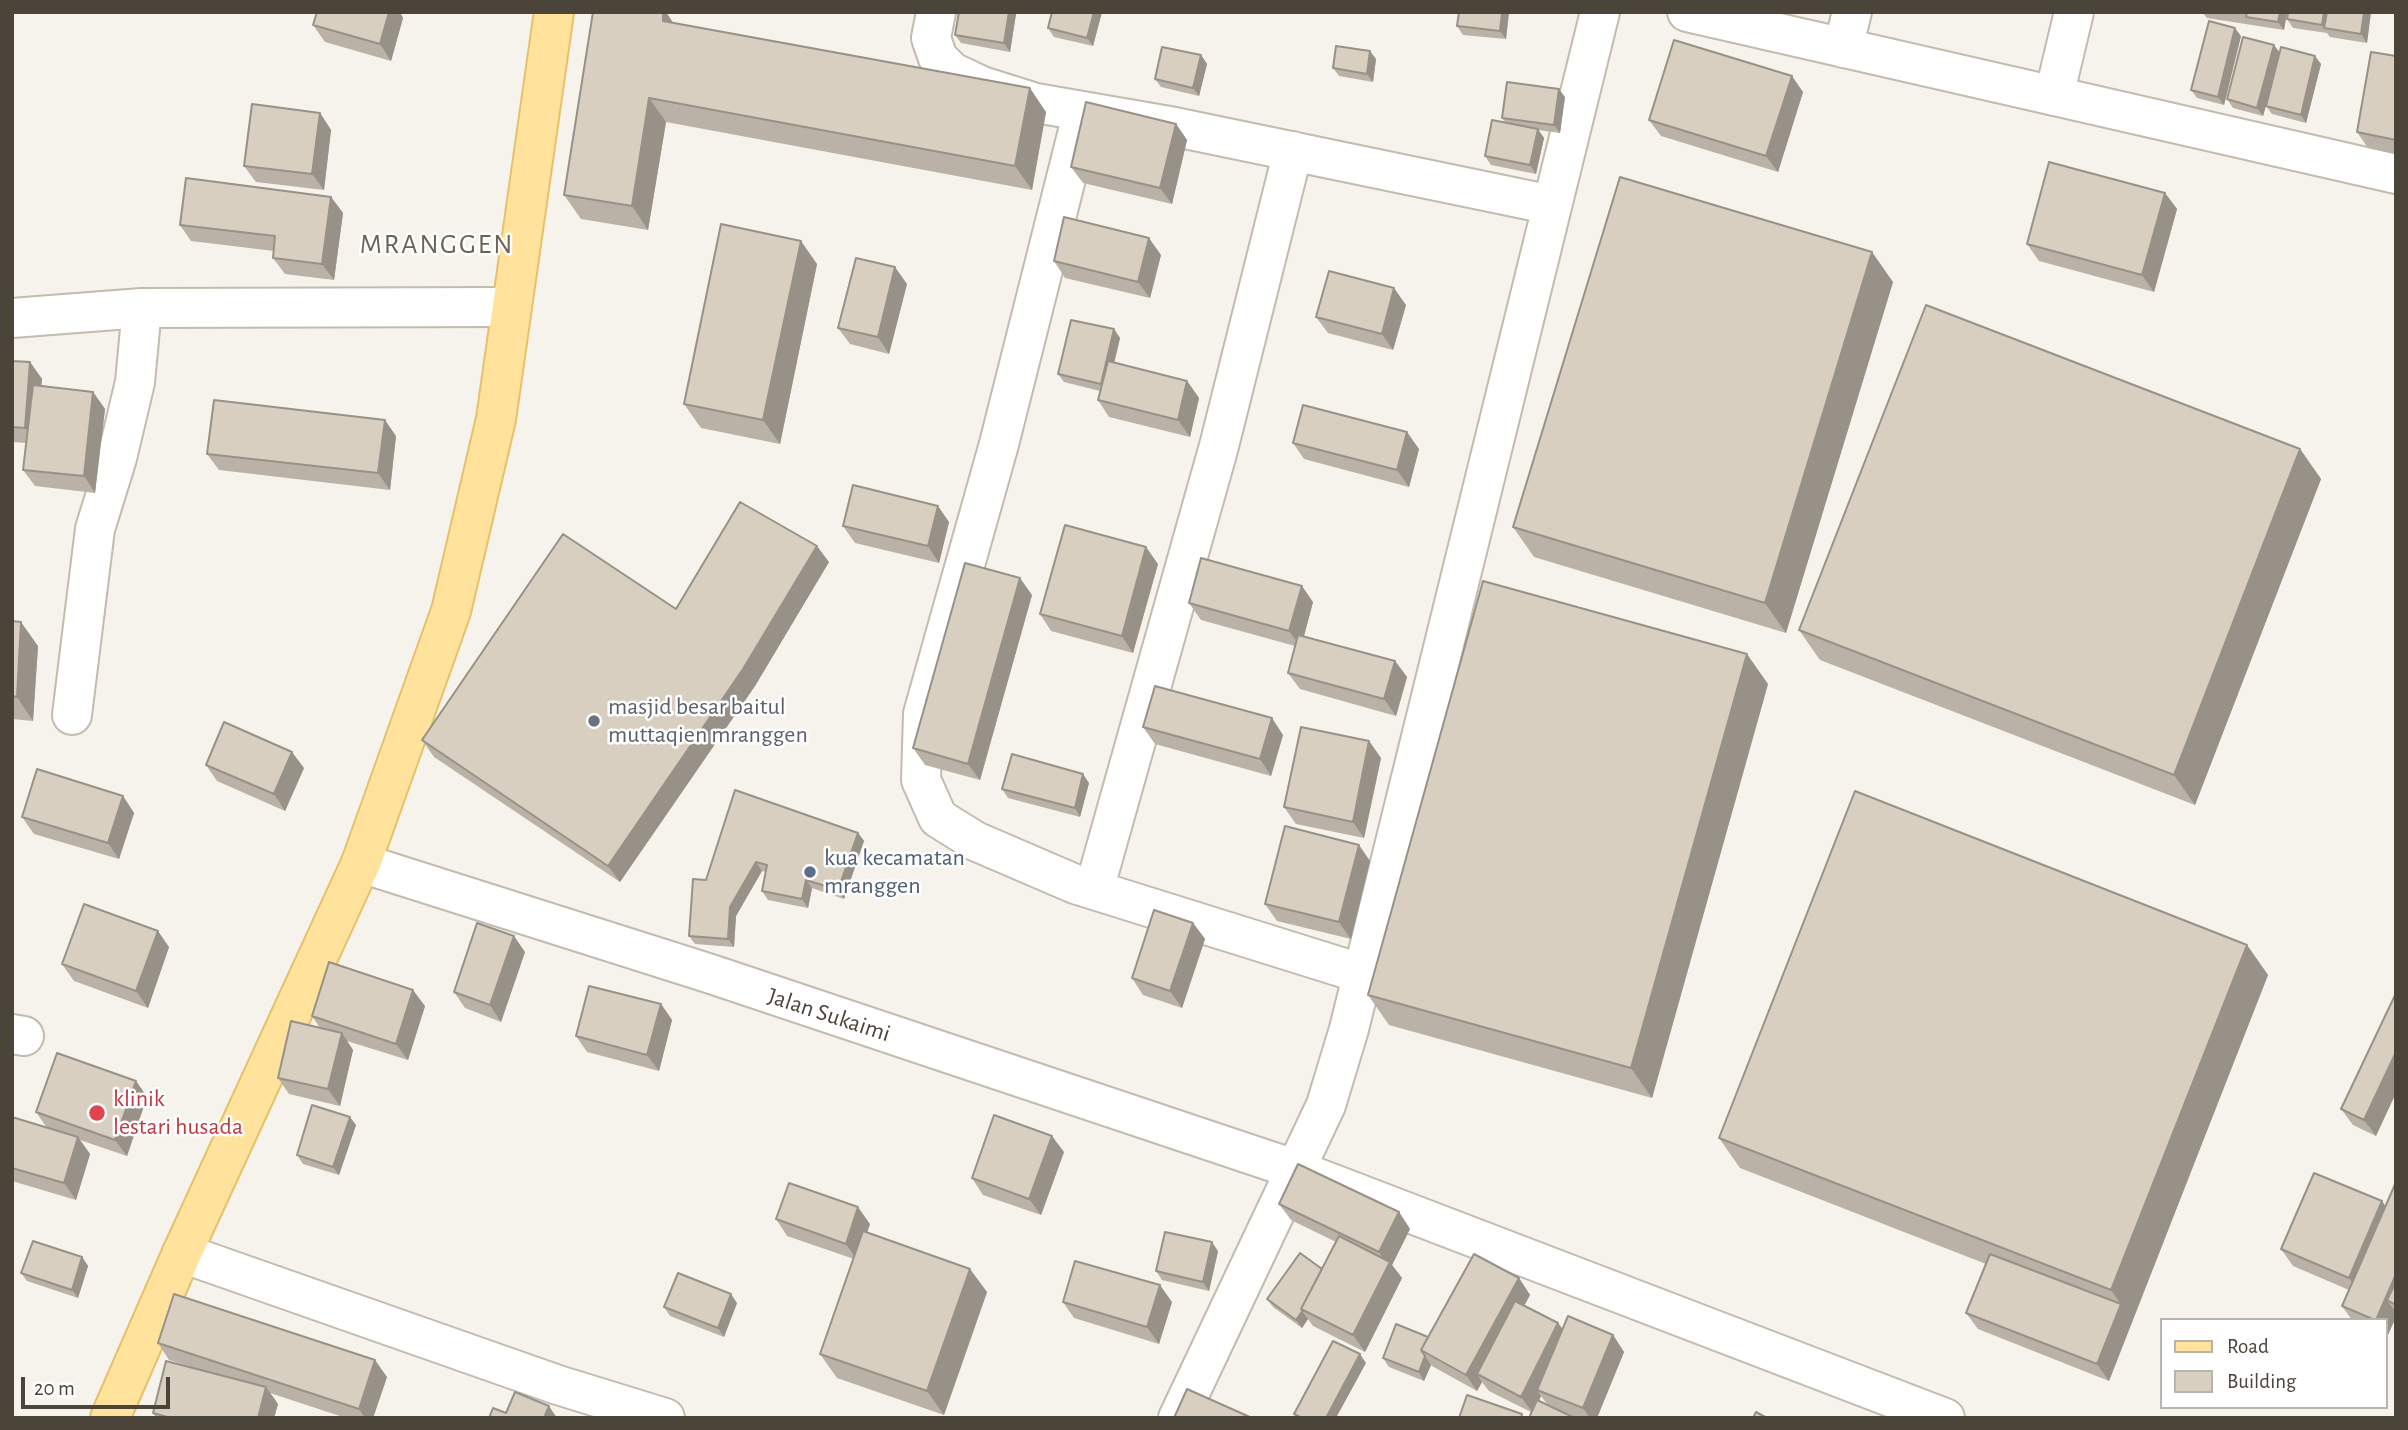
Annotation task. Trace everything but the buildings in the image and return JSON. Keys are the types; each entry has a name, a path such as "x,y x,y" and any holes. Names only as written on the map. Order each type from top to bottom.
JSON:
{"main road":[{"path":"110,1418 182,1253 361,863 451,611 496,419 554,12"}],"street":[{"path":"936,12 931,38 938,58 952,72 982,86 1035,103 1293,151 1552,205"},
{"path":"1178,1418 1326,1105 1349,1029 1600,12"},
{"path":"1686,12 1848,30 2054,96 2396,174"},
{"path":"2054,96 2074,12"},
{"path":"1083,111 999,444 923,714 921,780 938,818 975,841 1094,891 1363,974"},
{"path":"1094,891 1219,446 1293,151"},
{"path":"12,318 142,308 510,307"},
{"path":"72,715 95,529 117,458 135,382 142,308"},
{"name":"Jalan Sukaimi","path":"361,863 711,974 1297,1170 1945,1418"},
{"path":"182,1253 558,1385 664,1418"}],"place":[{"name":"masjid besar baitul muttaqien mranggen","path":"594,721"},
{"name":"kua kecamatan mranggen","path":"810,872"},
{"name":"klinik lestari husada","path":"97,1113"}],"district":[{"name":"MRANGGEN","path":"437,245"}]}
